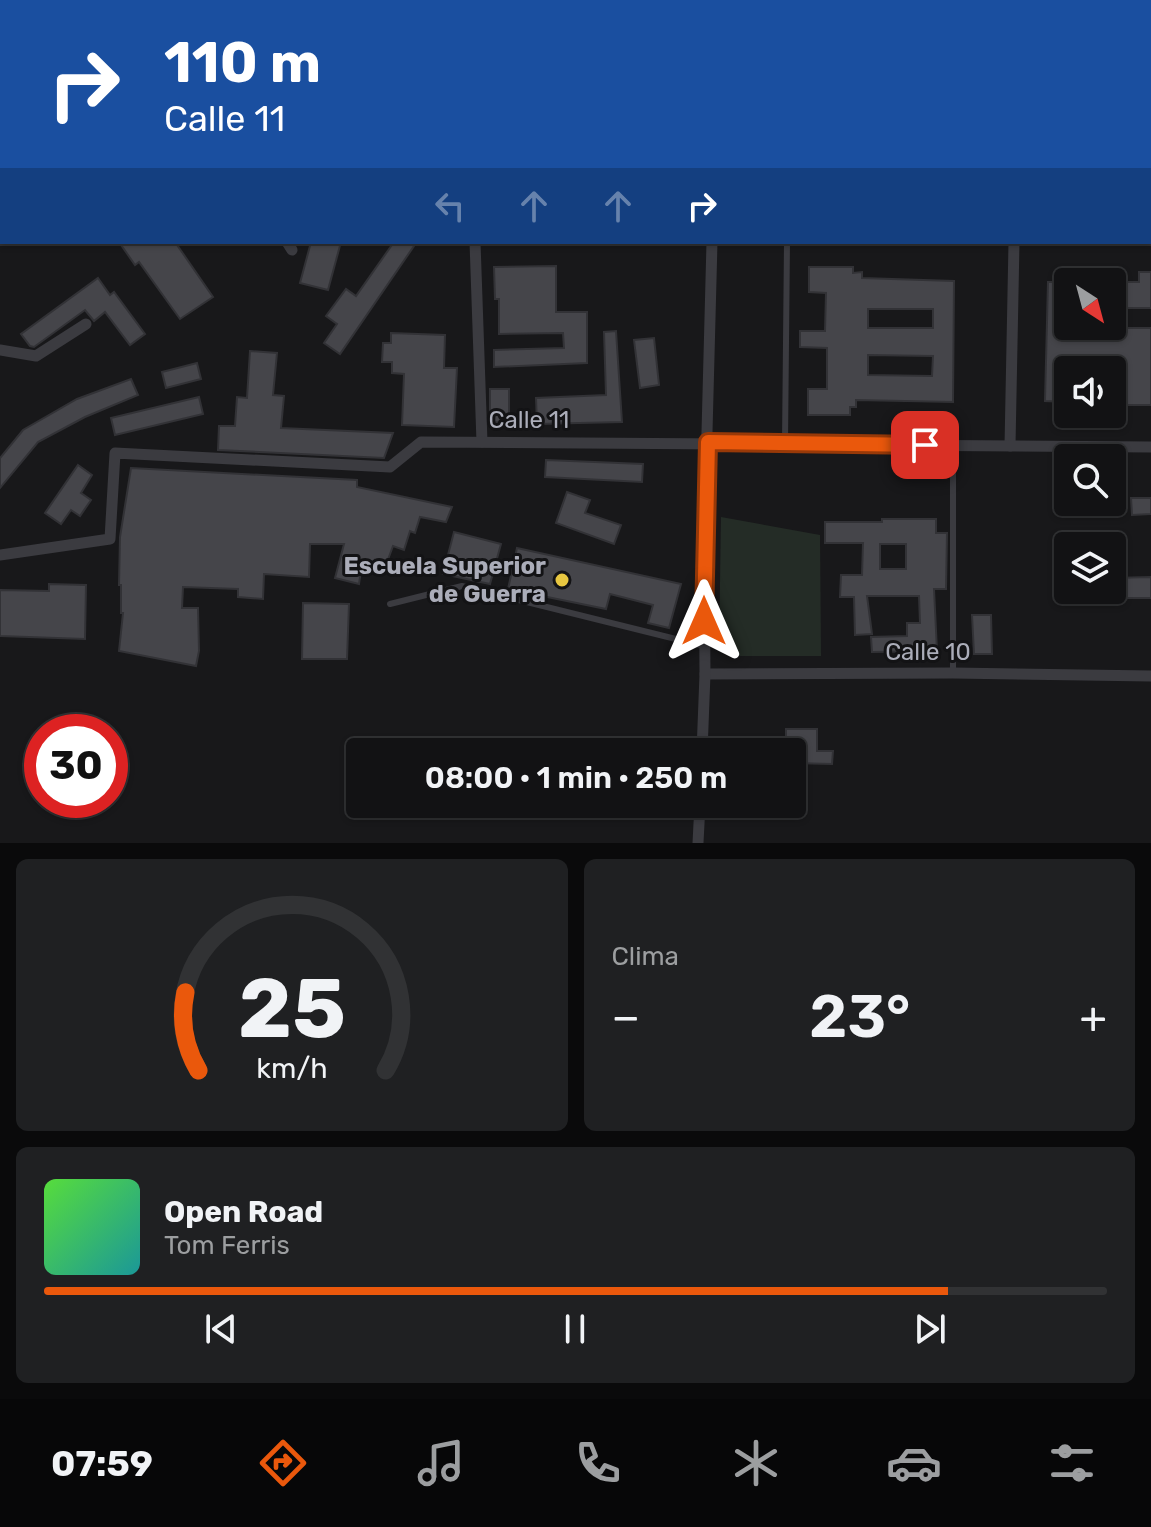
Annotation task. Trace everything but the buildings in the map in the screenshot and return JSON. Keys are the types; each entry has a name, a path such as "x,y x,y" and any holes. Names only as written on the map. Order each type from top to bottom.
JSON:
{"street":[{"path":"475,244 482,442"},
{"path":"703,738 712,244"},
{"path":"1010,446 1014,244"},
{"path":"0,350 36,356 86,324"},
{"name":"Calle 11","path":"0,555 110,539 115,453 390,467 421,442 1151,447"},
{"name":"Calle 10","path":"705,674 1151,676"},
{"path":"698,843 699,818"}],"lane":[{"path":"785,443 787,244"},
{"path":"953,445 953,673"},
{"path":"390,604 462,586 704,646"}],"shaded area":[{"path":"721,517 820,535 821,656 736,656 719,650"}],"place":[{"name":"Escuela Superior de Guerra","path":"562,580"}],"route":[{"path":"704,621 708,442 925,445"}]}
